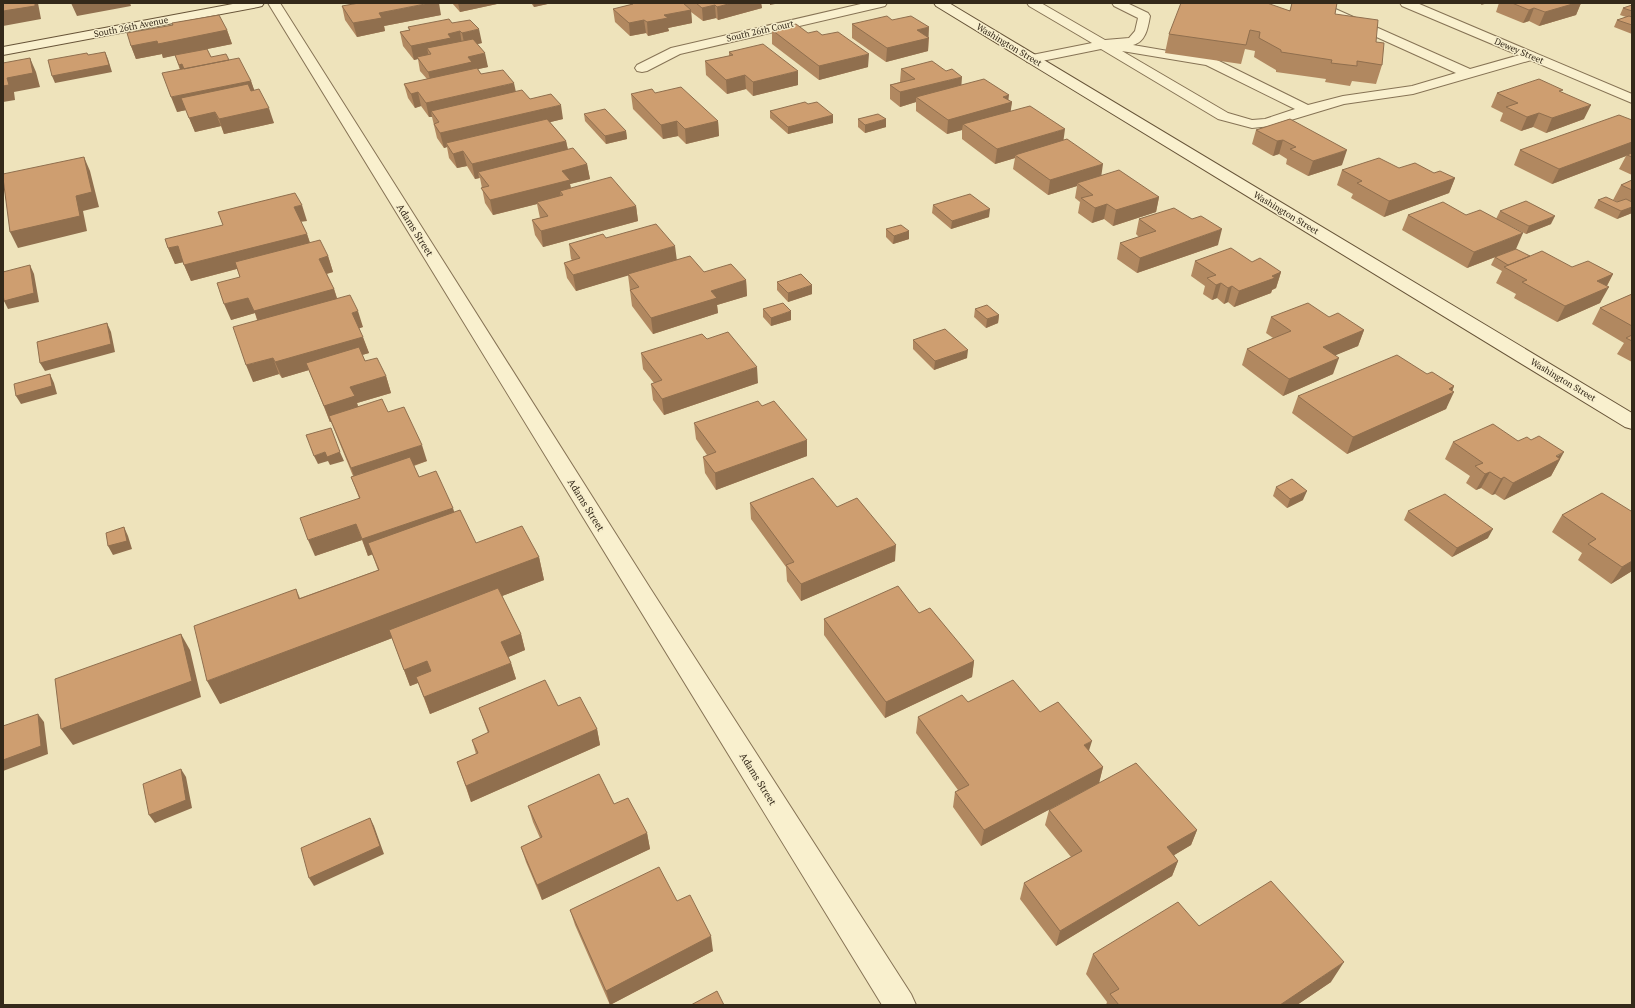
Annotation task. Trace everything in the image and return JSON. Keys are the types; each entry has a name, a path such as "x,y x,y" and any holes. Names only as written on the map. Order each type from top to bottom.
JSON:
{"street":[{"name":"South 26th Avenue","path":"3,51 258,3"},
{"name":"Adams Street","path":"274,3 646,601 900,1005"},
{"name":"South 26th Court","path":"642,68 676,51 881,3"},
{"name":"Washington Street","path":"940,3 1632,422"},
{"name":"Dewey Street","path":"1406,3 1632,99"}],"lane":[{"path":"1033,3 1106,44 1223,116 1239,122 1252,124 1266,123 1343,100 1413,90 1530,56"},
{"path":"1032,58 1106,44 1133,41 1141,32 1144,16 1118,3"},
{"path":"1312,3 1469,74"},
{"path":"1106,44 1210,62 1307,110"}],"building":[{"path":"3,3 35,3 35,6 3,11"},
{"path":"359,3 430,3 379,13 382,18 353,23 342,6"},
{"path":"631,3 683,3 691,10 664,15 668,18 647,22 644,20 629,23 613,9 633,4"},
{"path":"696,3 732,3 717,7 715,5 702,8"},
{"path":"1181,3 1267,3 1290,11 1292,3 1337,3 1335,14 1378,20 1376,42 1384,43 1382,65 1357,61 1357,66 1331,63 1332,60 1281,52 1281,50 1259,38 1260,32 1250,30 1246,45 1169,34"},
{"path":"1512,3 1576,3 1545,12 1534,8 1529,10"},
{"path":"1632,5 1632,11 1623,8"},
{"path":"219,15 227,30 158,44 157,41 131,46 127,33 173,25 172,23"},
{"path":"887,16 892,20 911,16 929,27 917,30 929,38 887,48 852,24"},
{"path":"1629,16 1632,17 1632,25 1617,20"},
{"path":"449,19 452,23 470,20 479,29 462,33 460,31 448,34 451,38 411,46 400,32 410,30 408,27"},
{"path":"796,24 808,33 817,31 822,35 838,32 869,54 819,66 772,30"},
{"path":"473,39 485,53 468,57 472,62 428,72 417,57 431,54 427,48"},
{"path":"763,44 798,71 753,82 745,75 726,80 705,61 733,55 729,52"},
{"path":"207,49 211,57 226,54 229,60 184,69 182,64 179,65 175,55"},
{"path":"105,52 109,65 52,76 48,60 87,53 88,55"},
{"path":"30,58 33,73 7,78 9,85 3,86 3,63"},
{"path":"239,58 251,81 171,97 162,73"},
{"path":"932,61 946,71 952,69 962,77 900,92 890,85 915,79 901,69"},
{"path":"477,68 481,74 503,70 514,83 426,103 418,92 411,94 404,84"},
{"path":"984,79 1009,95 1003,97 1012,102 948,120 916,97"},
{"path":"1539,79 1563,90 1559,91 1591,105 1552,118 1539,113 1527,117 1506,107 1518,103 1497,93"},
{"path":"248,84 251,91 259,89 269,108 219,119 215,112 189,118 181,98"},
{"path":"681,87 718,121 685,129 677,121 661,125 631,94 652,89 655,93"},
{"path":"522,90 530,99 551,94 561,105 440,133 434,124 439,122 431,111"},
{"path":"805,102 808,104 817,102 833,115 788,127 770,111"},
{"path":"1030,106 1065,129 997,149 963,124"},
{"path":"605,109 626,131 605,136 584,114"},
{"path":"878,114 886,119 865,125 858,119"},
{"path":"1619,115 1632,120 1632,142 1559,169 1520,150"},
{"path":"547,119 566,141 472,164 463,151 453,154 446,143"},
{"path":"1290,119 1347,150 1313,161 1290,149 1296,147 1283,140 1277,141 1256,130"},
{"path":"1067,139 1103,164 1050,180 1015,155"},
{"path":"573,148 587,164 562,171 570,180 490,200 481,188 489,186 478,172"},
{"path":"84,157 92,192 76,196 80,216 10,232 3,174"},
{"path":"1379,158 1399,168 1415,163 1434,173 1440,171 1455,178 1389,201 1357,183 1362,181 1342,170"},
{"path":"1119,170 1159,197 1116,210 1107,204 1095,208 1081,198 1093,195 1077,183"},
{"path":"611,177 636,206 541,231 532,220 548,216 537,202 563,195 560,191"},
{"path":"1632,180 1632,190 1621,185"},
{"path":"295,193 302,205 294,207 307,234 184,265 178,246 168,248 165,239 223,225 218,212"},
{"path":"970,194 990,209 952,221 933,205"},
{"path":"1606,197 1617,202 1626,199 1632,202 1632,207 1621,211 1598,200"},
{"path":"1526,201 1555,216 1529,226 1500,211"},
{"path":"1443,202 1466,215 1480,210 1523,233 1474,252 1408,215"},
{"path":"1174,208 1192,219 1201,216 1222,229 1140,258 1120,243 1156,231 1139,219"},
{"path":"656,224 675,246 573,275 564,263 580,258 569,244 603,234 606,238"},
{"path":"901,225 909,231 894,236 886,229"},
{"path":"320,240 328,256 319,259 334,289 254,311 248,298 224,304 217,283 240,277 235,262"},
{"path":"1231,248 1252,262 1260,258 1281,272 1272,276 1275,278 1239,291 1232,286 1228,288 1221,283 1216,285 1207,278 1216,275 1195,261"},
{"path":"1516,249 1530,256 1508,265 1495,257"},
{"path":"1542,251 1572,267 1588,261 1613,274 1597,281 1609,287 1565,306 1522,282 1527,280 1504,267"},
{"path":"690,256 704,272 731,264 746,280 711,291 717,298 651,318 630,290 639,287 628,274"},
{"path":"30,265 34,293 4,301 3,272"},
{"path":"801,274 812,285 788,293 777,282"},
{"path":"1632,294 1632,326 1600,308"},
{"path":"350,295 358,311 352,313 363,337 275,362 273,358 246,365 233,327"},
{"path":"783,303 791,311 771,318 763,309"},
{"path":"1308,303 1329,317 1338,313 1364,330 1323,347 1339,358 1289,379 1247,349 1291,331 1271,317"},
{"path":"987,305 999,315 987,319 975,309"},
{"path":"107,323 111,344 40,363 37,342"},
{"path":"945,329 968,350 935,361 913,340"},
{"path":"728,332 757,367 662,399 651,384 662,380 641,353 702,334 707,339"},
{"path":"1632,335 1632,341 1626,338"},
{"path":"359,347 365,361 377,358 386,376 350,387 355,396 324,406 306,363"},
{"path":"1397,355 1427,374 1432,372 1454,386 1449,389 1454,392 1353,437 1298,396"},
{"path":"50,374 52,386 16,396 14,384"},
{"path":"382,399 388,412 404,407 422,445 351,468 329,416"},
{"path":"758,401 762,406 774,401 807,440 715,473 703,457 716,452 694,423"},
{"path":"1493,424 1518,441 1527,437 1531,440 1539,436 1564,452 1556,456 1560,459 1513,483 1504,477 1501,479 1490,472 1485,474 1475,466 1483,463 1453,442"},
{"path":"331,428 340,452 327,457 325,452 314,456 306,435"},
{"path":"410,457 419,477 436,471 453,508 362,539 356,524 308,540 300,518 360,498 351,477"},
{"path":"813,478 837,507 857,498 896,545 801,584 786,565 794,562 750,503"},
{"path":"1292,479 1307,491 1290,499 1276,487"},
{"path":"1602,493 1631,511 1632,510 1632,561 1622,567 1588,544 1596,539 1562,515"},
{"path":"1445,494 1493,529 1457,548 1408,511"},
{"path":"460,510 476,543 522,526 539,557 207,681 194,626 296,589 299,599 379,570 368,543"},
{"path":"124,527 127,541 108,546 106,533"},
{"path":"898,586 919,613 930,608 974,661 886,702 824,619"},
{"path":"498,588 521,634 501,642 511,663 424,697 416,677 431,671 427,661 404,670 389,630"},
{"path":"181,634 192,681 61,729 55,679"},
{"path":"545,680 558,706 580,697 597,729 466,786 457,762 478,753 472,740 489,732 479,708"},
{"path":"1013,680 1040,712 1058,702 1092,741 1084,745 1103,767 984,830 955,792 969,785 918,717 962,695 968,702"},
{"path":"38,714 41,746 3,760 3,726"},
{"path":"1136,763 1197,830 1167,847 1178,861 1060,931 1024,883 1082,851 1049,810"},
{"path":"181,769 186,800 149,815 143,784"},
{"path":"599,774 614,804 628,798 647,833 537,885 521,847 542,837 528,806"},
{"path":"370,818 380,846 309,878 301,848"},
{"path":"659,867 677,901 690,895 711,936 606,991 570,910"},
{"path":"1271,881 1344,962 1280,1005 1119,1005 1110,994 1119,989 1093,954 1178,902 1199,926"},
{"path":"717,991 724,1005 691,1005"}]}
